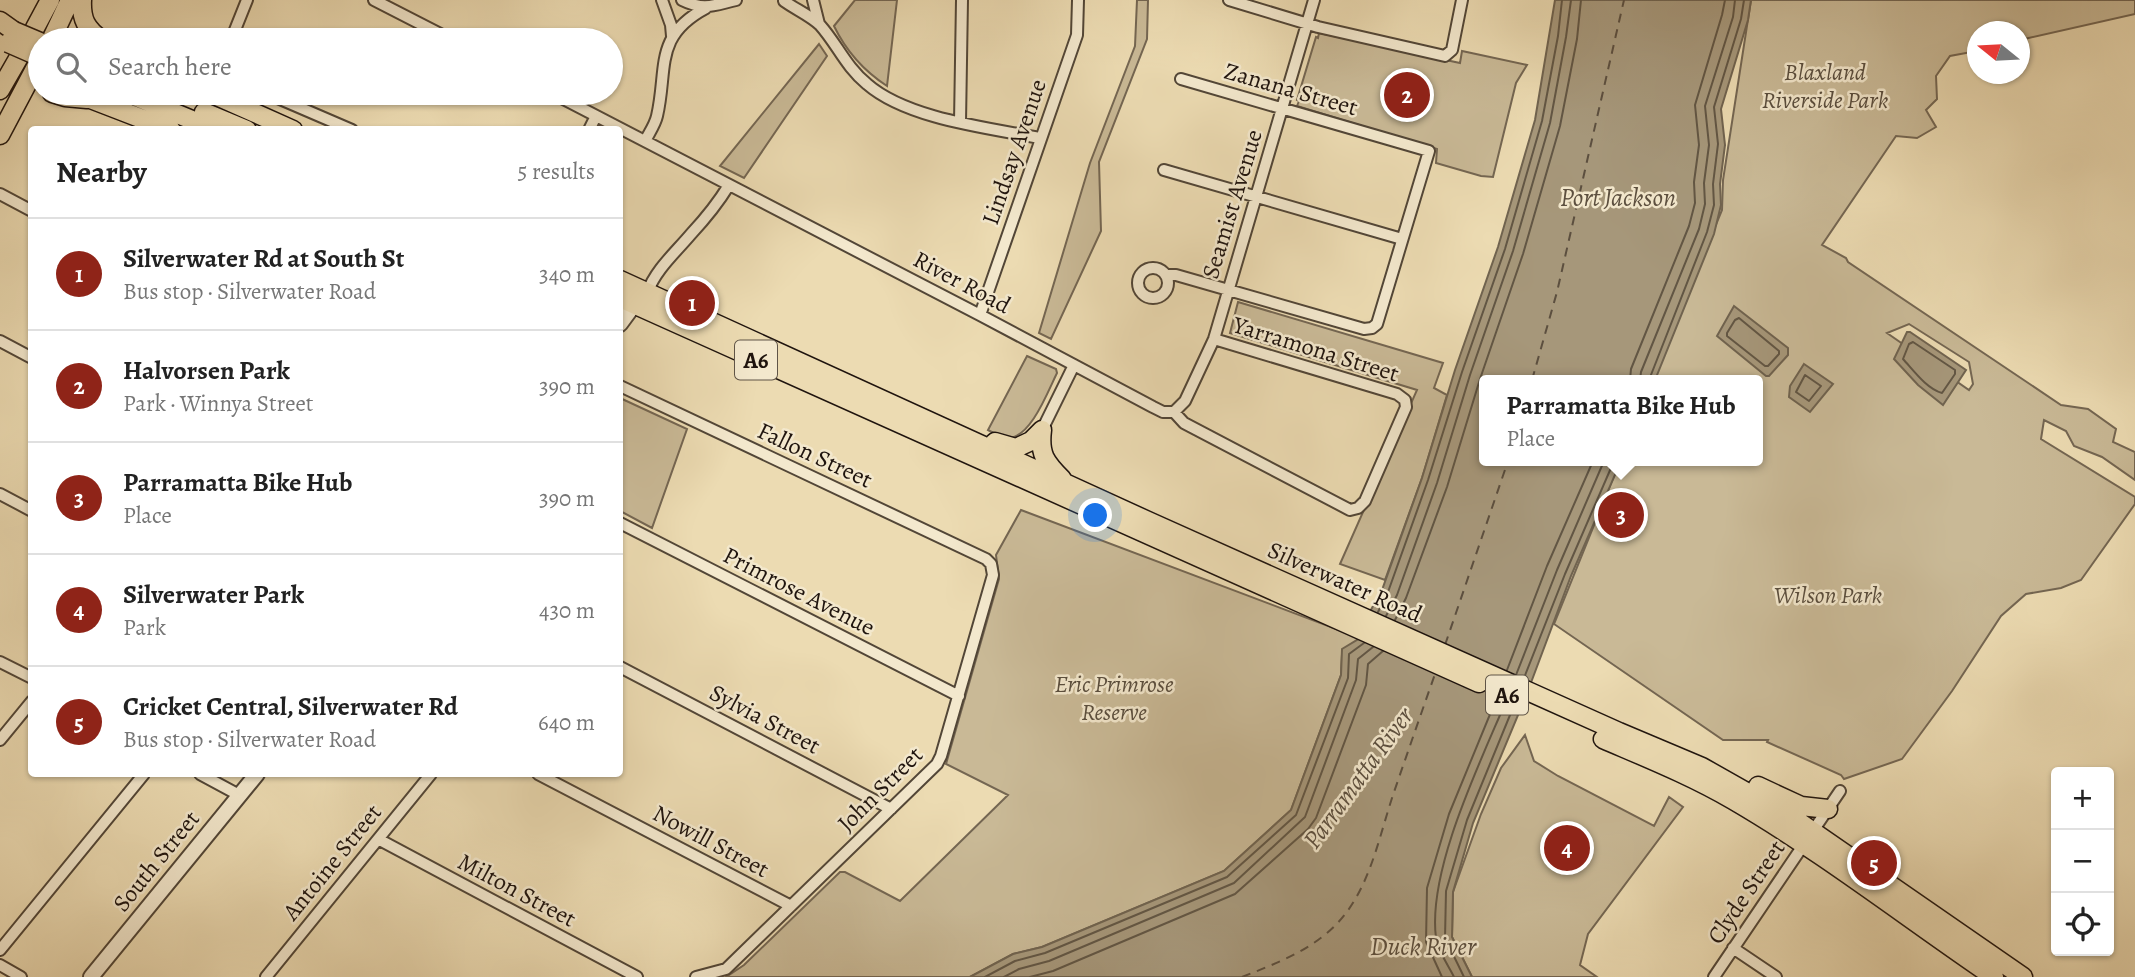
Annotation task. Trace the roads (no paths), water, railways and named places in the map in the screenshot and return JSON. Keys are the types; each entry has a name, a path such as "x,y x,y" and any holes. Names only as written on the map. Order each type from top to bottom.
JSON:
{"highway":[{"path":"44,28 50,0"},
{"path":"46,28 60,0"},
{"path":"48,28 70,0"},
{"path":"82,0 83,21 89,28"},
{"path":"4,32 28,33"},
{"path":"4,32 28,62"},
{"path":"0,90 28,68"},
{"path":"0,135 6,112 28,72"},
{"path":"6,112 28,97"},
{"path":"106,105 161,126"},
{"path":"156,105 206,126"},
{"path":"188,105 237,126"},
{"path":"237,105 284,126"},
{"name":"Silverwater Road","path":"623,284 634,298 1696,772 1732,799 1808,838 2023,977"},
{"name":"Silverwater Road","path":"634,298 918,415 1327,607"},
{"path":"918,415 928,414 1009,448 1024,446 1042,430"},
{"path":"1042,430 1040,444 1045,460 1069,485"},
{"path":"1696,772 1762,788 1801,806 1828,809"},
{"name":"Silverwater Road","path":"1808,838 1990,976"}],"street":[{"path":"236,28 247,0"},
{"path":"374,0 429,28"},
{"path":"645,141 657,117 663,68 672,36 662,0"},
{"path":"682,0 706,8"},
{"path":"672,36 697,12 737,0"},
{"path":"783,0 819,24"},
{"path":"813,0 819,24 840,55 868,86 886,98 907,108 960,122 1040,138"},
{"path":"960,122 962,0"},
{"name":"Lindsay Avenue","path":"981,315 1077,35 1078,0"},
{"path":"1229,0 1307,24 1445,56 1452,50 1462,0"},
{"name":"Seamist Avenue","path":"1174,412 1185,401 1214,339 1314,0"},
{"name":"Zanana Street","path":"1181,79 1429,151 1402,239"},
{"path":"294,105 343,126"},
{"name":"River Road","path":"575,105 616,126"},
{"path":"591,126 596,116"},
{"name":"River Road","path":"623,130 1153,407 1163,412 1174,412 1184,423 1350,510"},
{"path":"1164,170 1402,239 1377,324 1371,328 1176,275 1166,275"},
{"path":"623,318 634,298 650,284 666,260 713,209 729,185"},
{"path":"0,194 28,209"},
{"name":"Yarramona Street","path":"1214,339 1397,394 1405,400 1406,407 1365,501 1358,508 1350,510"},
{"path":"0,341 28,356"},
{"path":"1042,430 1074,365"},
{"name":"Fallon Street","path":"623,387 986,559 991,564"},
{"path":"0,494 28,509"},
{"name":"Primrose Avenue","path":"623,525 959,696"},
{"name":"John Street","path":"696,977 726,969 942,757 992,585 991,564"},
{"path":"0,662 28,676"},
{"name":"Sylvia Street","path":"623,669 891,809"},
{"path":"0,740 28,706"},
{"path":"0,950 142,777"},
{"path":"206,777 239,795"},
{"name":"South Street","path":"91,977 254,777"},
{"name":"Antoine Street","path":"266,977 429,777"},
{"name":"Nowill Street","path":"544,777 791,906"},
{"name":"Clyde Street","path":"1714,977 1840,791"},
{"name":"Milton Street","path":"378,839 637,977"},
{"path":"1734,948 1776,977"},
{"path":"0,965 21,977"}],"water":[{"name":"Port Jackson","path":"1555,0 1751,0 1748,20 1721,109 1725,145 1720,184 1721,205 1714,234 1657,375 1479,375 1479,466 1619,466 1571,576 1526,696 1473,823 1453,892 1452,937 1472,977 970,977 1013,954 1042,947 1224,871 1291,810 1341,675 1342,649 1360,638 1363,624 1382,590 1422,478 1455,370 1498,247 1535,120"},
{"path":"1734,306 1788,348 1788,355 1769,376 1717,336"},
{"path":"1907,332 1966,370 1943,405 1918,385 1894,359"},
{"path":"1804,364 1833,384 1810,412 1789,397 1790,386"}],"place":[{"name":"Halvorsen Park","path":"1407,95"},
{"name":"Silverwater Rd at South St","path":"692,303"},
{"name":"Parramatta Bike Hub","path":"1621,515"},
{"name":"Silverwater Park","path":"1567,848"},
{"name":"Cricket Central, Silverwater Rd","path":"1874,863"}],"park label":[{"name":"Blaxland Riverside Park","path":"1825,86"},
{"name":"Wilson Park","path":"1828,595"},
{"name":"Eric Primrose Reserve","path":"1114,698"}],"water label":[{"name":"Parramatta River","path":"1358,778"},
{"name":"Duck River","path":"1423,946"}]}
